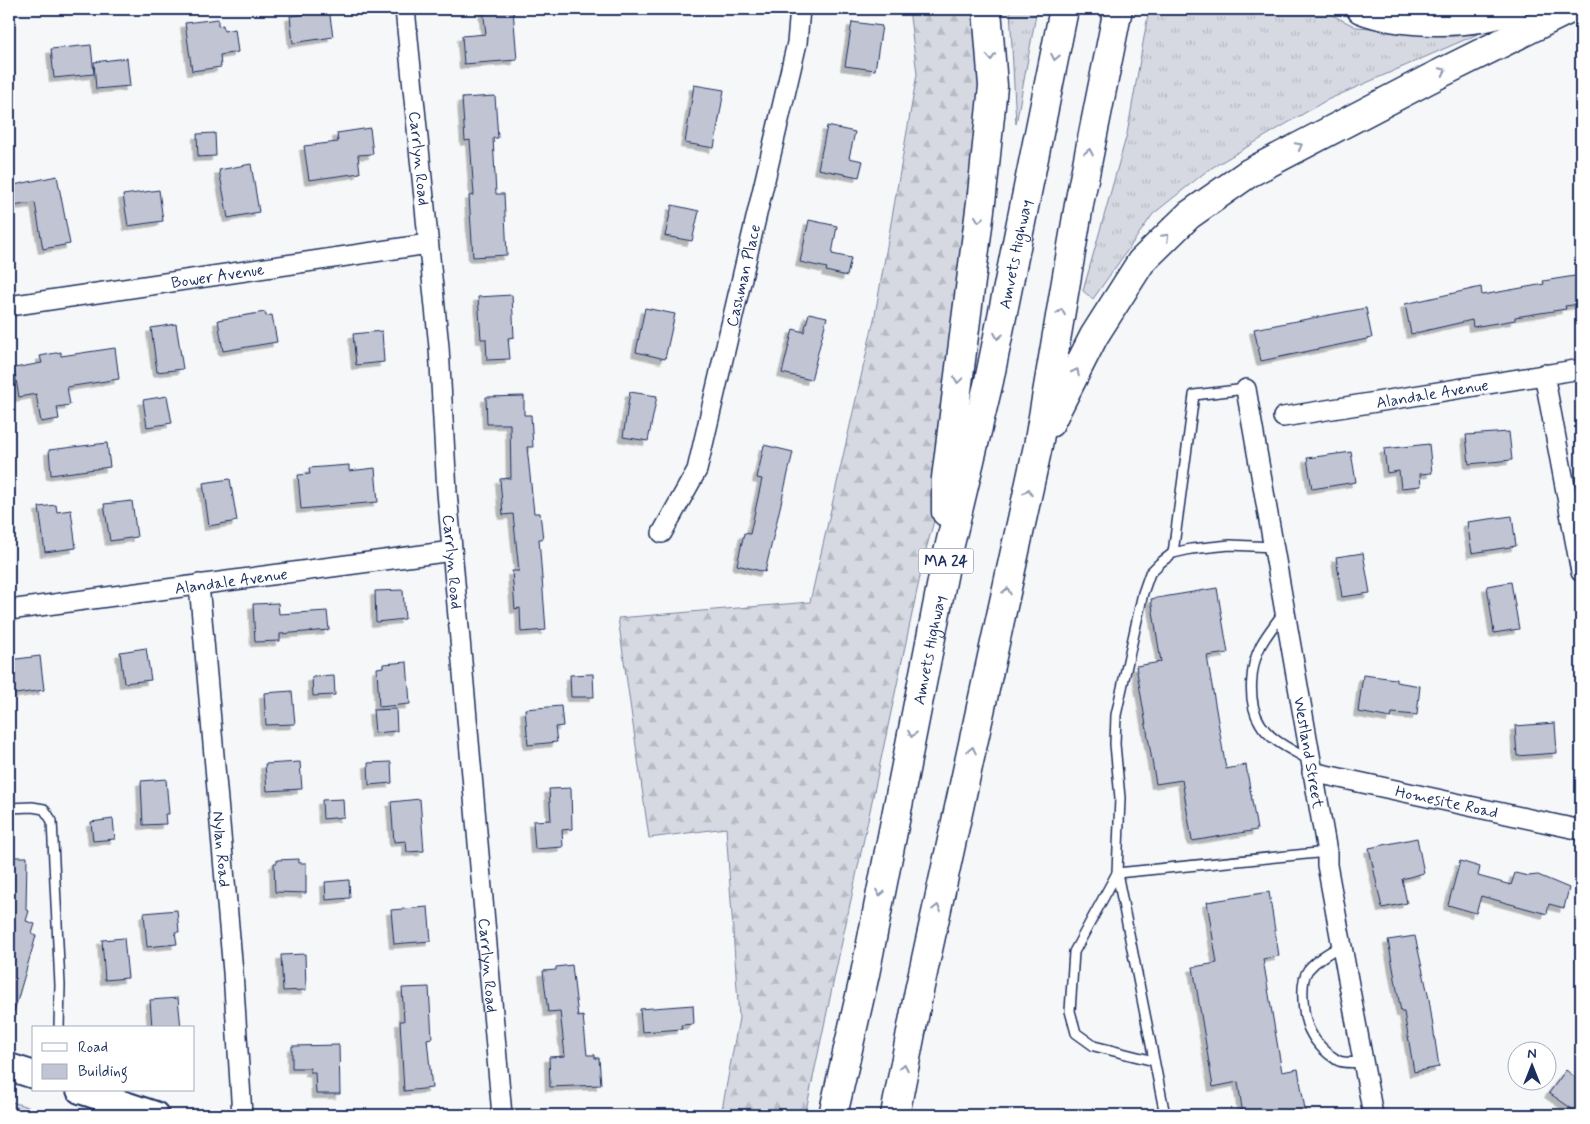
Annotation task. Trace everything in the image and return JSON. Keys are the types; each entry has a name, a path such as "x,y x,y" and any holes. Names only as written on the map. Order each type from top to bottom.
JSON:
{"highway":[{"path":"946,561 946,478 982,194 993,86 986,9"},
{"name":"Amvets Highway","path":"833,1115 864,974 946,561 989,381 1064,9"},
{"path":"895,1115 919,991 1038,446 1080,199 1118,9"},
{"path":"1361,9 1377,15 1417,20 1461,20 1512,9"},
{"path":"1038,446 1094,336 1141,262 1189,215 1249,173 1420,83 1570,9"}],"main road":[{"path":"9,1067 32,1074"},
{"path":"84,1092 119,1109 155,1115"}],"street":[{"name":"Carrlyn Road","path":"405,9 439,347 452,550 502,1115"},
{"name":"Cashman Place","path":"662,533 697,470 797,43 800,9"},
{"name":"Bower Avenue","path":"9,306 428,244"},
{"name":"Alandale Avenue","path":"1283,418 1581,369"},
{"path":"1544,374 1581,572"},
{"name":"Westland Street","path":"1246,389 1311,767 1328,852 1327,865 1373,1115"},
{"name":"Alandale Avenue","path":"9,610 452,550"},
{"name":"Nylan Road","path":"199,584 233,972 242,1115"},
{"name":"Homesite Road","path":"1311,767 1581,830"}],"lane":[{"path":"1173,553 1194,395 1246,389"},
{"path":"1165,1115 1117,873 1120,798 1115,744 1116,716 1143,593 1150,573 1173,553 1230,545 1274,547"},
{"path":"1285,610 1261,645 1253,669 1252,700 1260,724 1276,741 1311,767"},
{"path":"9,808 32,807 44,809 52,821 60,985 59,1026"},
{"path":"1117,873 1328,852"},
{"path":"1117,873 1074,952 1070,1011 1076,1033 1094,1046 1154,1061"},
{"path":"1342,945 1320,958 1307,971 1302,989 1305,1012 1310,1032 1324,1050 1339,1062 1364,1062"}],"green space":[{"path":"909,9 987,9 946,478 925,553 805,1115 721,1115 739,1018 726,828 649,838 618,618 810,602 875,315 917,74"},
{"path":"1010,9 1037,9 1016,124"},
{"path":"1149,9 1320,9 1356,27 1431,32 1496,26 1325,101 1208,170 1153,214 1093,299 1083,291 1127,134"},
{"path":"9,1101 53,1115 9,1115"}],"building":[{"path":"307,9 329,9 333,37 293,43 290,16 307,14"},
{"path":"483,9 513,9 517,60 464,64 462,36 486,34"},
{"path":"218,19 218,26 223,25 224,31 235,29 238,52 220,55 221,67 192,71 185,23"},
{"path":"852,22 882,26 875,70 845,66"},
{"path":"91,45 94,74 54,78 51,49"},
{"path":"127,58 130,86 96,89 94,62"},
{"path":"694,85 724,90 714,148 685,143"},
{"path":"495,96 498,138 493,138 496,194 504,194 507,255 473,257 469,196 474,195 470,140 465,141 462,98"},
{"path":"827,126 855,132 849,158 863,161 859,177 818,169"},
{"path":"370,128 373,154 358,155 360,173 309,180 304,146 338,142 337,133"},
{"path":"215,133 216,156 198,157 197,134"},
{"path":"251,164 259,212 228,218 219,170"},
{"path":"57,176 70,244 43,249 35,203 12,206 9,186"},
{"path":"159,190 163,221 128,226 123,195"},
{"path":"672,205 699,211 692,241 665,236"},
{"path":"809,220 837,226 832,254 851,258 847,276 826,271 827,268 800,262"},
{"path":"1581,275 1581,304 1565,306 1566,309 1515,317 1515,320 1473,327 1472,320 1411,334 1405,304 1481,287 1482,295 1544,284 1543,281"},
{"path":"512,295 514,337 508,338 510,359 487,360 486,339 481,339 478,297"},
{"path":"645,308 675,314 665,359 636,352"},
{"path":"1366,308 1372,338 1261,361 1254,329"},
{"path":"265,312 266,316 272,315 277,342 223,351 218,320"},
{"path":"809,313 827,317 811,380 782,373 793,329 804,332"},
{"path":"176,324 183,369 157,372 151,328"},
{"path":"382,331 384,362 356,365 353,334"},
{"path":"115,348 119,379 67,387 70,405 57,407 59,419 41,422 36,394 19,397 14,368 42,363 40,356 61,352 61,356"},
{"path":"630,392 657,396 648,441 623,437"},
{"path":"167,396 172,423 147,427 143,400"},
{"path":"524,396 524,415 531,415 533,447 527,447 534,513 540,513 543,539 539,539 546,630 521,632 520,608 515,609 512,571 519,571 513,514 503,515 500,479 511,478 510,424 487,424 486,397"},
{"path":"1509,432 1512,460 1469,464 1466,435"},
{"path":"107,443 110,467 51,475 49,450"},
{"path":"1429,444 1432,473 1420,474 1421,486 1401,488 1399,471 1387,473 1384,449"},
{"path":"764,445 793,452 765,572 737,565 744,533 750,534 762,479 757,478"},
{"path":"1351,452 1356,482 1312,489 1307,458"},
{"path":"349,465 349,471 375,468 378,502 301,509 298,475 310,474 309,468"},
{"path":"230,479 237,521 209,526 203,483"},
{"path":"132,501 137,537 110,541 104,504"},
{"path":"56,505 57,512 71,510 76,548 45,552 39,507"},
{"path":"1512,516 1516,546 1472,553 1467,522"},
{"path":"1363,553 1370,593 1342,597 1336,557"},
{"path":"1511,582 1519,629 1494,633 1487,586"},
{"path":"1217,588 1228,653 1207,656 1226,769 1246,765 1257,830 1192,841 1182,780 1156,784 1136,666 1161,662 1151,599"},
{"path":"403,590 405,619 376,622 375,591"},
{"path":"278,603 279,614 327,611 329,630 280,634 280,641 255,642 253,604"},
{"path":"146,648 151,680 124,683 120,652"},
{"path":"40,656 44,690 9,695 9,660"},
{"path":"407,662 410,704 379,707 377,668 383,667 383,664"},
{"path":"593,674 594,697 571,697 570,675"},
{"path":"1363,675 1396,679 1396,682 1420,686 1417,715 1392,713 1391,718 1358,712"},
{"path":"334,676 335,695 313,696 312,677"},
{"path":"292,691 295,724 266,725 264,693"},
{"path":"561,706 563,726 555,727 557,742 528,745 525,709"},
{"path":"396,709 397,731 375,733 373,710"},
{"path":"1555,723 1557,753 1517,756 1515,726"},
{"path":"300,762 302,789 267,791 265,764"},
{"path":"391,762 392,783 369,785 368,763"},
{"path":"166,779 169,814 165,814 166,824 143,825 141,781"},
{"path":"571,788 572,829 562,830 563,847 535,849 533,821 551,820 549,789"},
{"path":"343,799 344,817 323,819 322,800"},
{"path":"420,799 424,851 407,852 406,841 394,842 391,802"},
{"path":"113,819 115,839 93,841 91,822"},
{"path":"1417,838 1424,873 1402,879 1407,903 1382,908 1369,848"},
{"path":"9,857 27,857 26,910 29,911 26,921 35,924 32,934 36,936 14,1012 9,1011"},
{"path":"299,859 299,863 306,863 306,893 275,892 274,863 277,863 277,860"},
{"path":"1460,861 1480,867 1478,876 1511,885 1515,873 1528,876 1538,875 1569,888 1564,908 1549,904 1547,914 1481,896 1476,913 1448,905"},
{"path":"349,880 350,898 326,900 325,882"},
{"path":"1269,892 1279,956 1263,959 1282,1072 1298,1069 1306,1115 1243,1115 1238,1082 1213,1087 1193,967 1217,963 1207,902"},
{"path":"428,907 431,941 394,944 391,910"},
{"path":"177,910 179,932 175,932 177,944 147,947 144,913"},
{"path":"1415,936 1429,999 1439,1067 1414,1072 1404,1012 1401,1012 1388,940"},
{"path":"124,938 128,978 105,980 102,940"},
{"path":"305,954 306,990 283,991 281,955"},
{"path":"572,965 578,1017 583,1016 587,1055 595,1055 595,1058 599,1058 601,1085 550,1087 549,1057 565,1056 560,1011 548,1012 543,971 556,970 556,967"},
{"path":"429,987 432,1038 427,1039 432,1088 404,1091 400,1021 404,1021 402,988"},
{"path":"178,998 181,1026 152,1026 150,1000"},
{"path":"693,1005 694,1024 681,1025 682,1029 642,1032 640,1009"},
{"path":"339,1045 340,1094 316,1094 315,1072 310,1072 310,1068 292,1068 292,1046"},
{"path":"1566,1070 1581,1082 1581,1115 1549,1093 1558,1092 1558,1081"}]}
